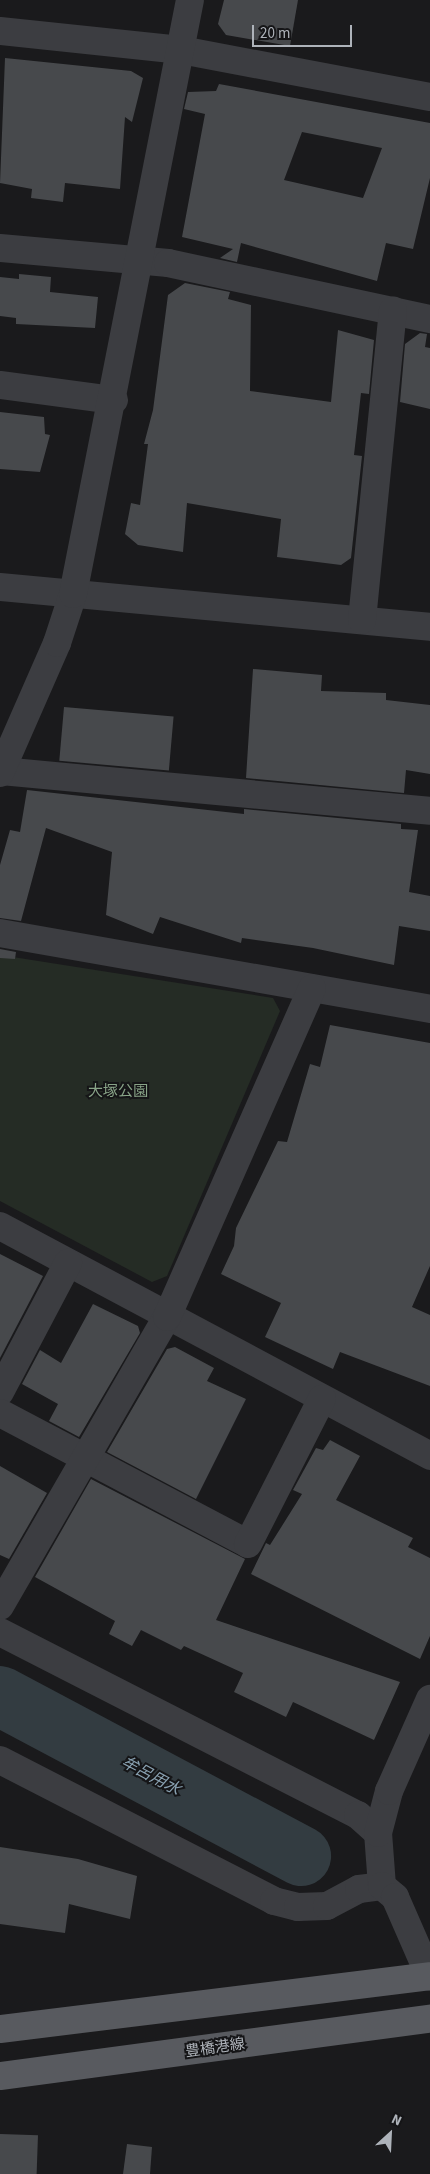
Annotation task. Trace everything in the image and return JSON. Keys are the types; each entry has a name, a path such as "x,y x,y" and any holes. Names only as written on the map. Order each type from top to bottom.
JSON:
{"main road":[{"path":"0,2029 430,1976"},
{"name":"豊橋港線","path":"0,2076 430,2019"}],"street":[{"path":"190,0 114,400 74,594 57,643 0,772 430,811"},
{"path":"0,31 181,50 430,97"},
{"path":"0,248 141,259 430,319"},
{"path":"362,620 394,311"},
{"path":"0,385 114,400"},
{"path":"0,586 430,627"},
{"path":"0,933 430,1009"},
{"path":"0,1606 167,1316 312,989"},
{"path":"0,1226 430,1456"},
{"path":"0,1392 68,1263"},
{"path":"0,1413 248,1544 322,1399"},
{"path":"0,1632 358,1815 378,1833"},
{"path":"430,1699 389,1791 378,1833 382,1886 395,1897 430,1976"},
{"path":"0,1760 274,1901 298,1907 327,1906 359,1889 382,1886"}],"green space":[{"name":"大塚公園","path":"0,955 273,998 280,1011 167,1276 152,1282 0,1201"}],"building":[{"path":"224,0 298,0 290,46 226,35 218,24"},
{"path":"5,58 131,71 143,78 132,122 125,117 120,189 65,183 63,202 31,198 32,189 0,183"},
{"path":"219,84 430,123 430,178 413,249 386,243 377,281 241,243 237,262 220,258 233,249 182,237 205,114 184,109 188,92 216,91","holes":["302,132 382,148 363,198 284,180"]},
{"path":"19,274 51,277 50,292 98,297 95,328 16,324 16,318 0,316 0,277 19,279"},
{"path":"185,283 230,292 228,299 251,305 250,391 331,402 338,330 374,340 369,394 361,393 354,455 362,456 351,558 341,565 277,557 281,519 187,503 183,552 138,545 125,534 131,503 140,505 148,444 144,444 153,410 168,295"},
{"path":"420,333 427,334 425,347 430,348 430,409 400,402 405,344"},
{"path":"0,412 44,417 45,434 50,435 40,472 0,469"},
{"path":"253,669 322,675 321,691 386,693 386,700 430,705 430,774 406,770 404,793 246,778"},
{"path":"64,707 174,717 169,770 59,761"},
{"path":"27,790 244,814 244,809 401,824 401,829 418,830 409,892 430,896 430,931 399,926 394,965 313,948 242,938 241,943 160,917 153,934 106,915 112,852 46,828 21,921 0,918 0,865 10,830 20,832"},
{"path":"0,949 16,952 15,959 0,958"},
{"path":"330,1025 430,1043 430,1266 412,1307 430,1315 430,1386 340,1352 333,1369 265,1337 281,1303 221,1274 234,1246 236,1228 278,1141 287,1142 310,1064 320,1067"},
{"path":"0,1254 43,1276 0,1358"},
{"path":"93,1304 138,1326 140,1333 79,1437 49,1421 58,1404 22,1384 40,1350 61,1363"},
{"path":"175,1347 214,1368 207,1381 246,1399 196,1499 107,1452 167,1349"},
{"path":"330,1440 360,1456 336,1500 413,1538 408,1547 430,1558 430,1636 420,1659 251,1574 266,1543 270,1545 302,1494 293,1490 316,1448 323,1450"},
{"path":"0,1466 47,1493 9,1559 0,1555"},
{"path":"91,1479 245,1559 216,1620 400,1682 374,1740 293,1702 286,1717 234,1692 243,1673 184,1646 181,1650 141,1630 132,1646 109,1634 115,1621 35,1577"},
{"path":"0,1847 78,1859 137,1876 130,1919 69,1904 65,1933 0,1924"},
{"path":"0,2134 38,2135 37,2174 0,2174"},
{"path":"127,2144 152,2147 150,2174 123,2174"}],"waterway":[{"name":"牟呂用水","path":"0,1696 301,1856"}]}
